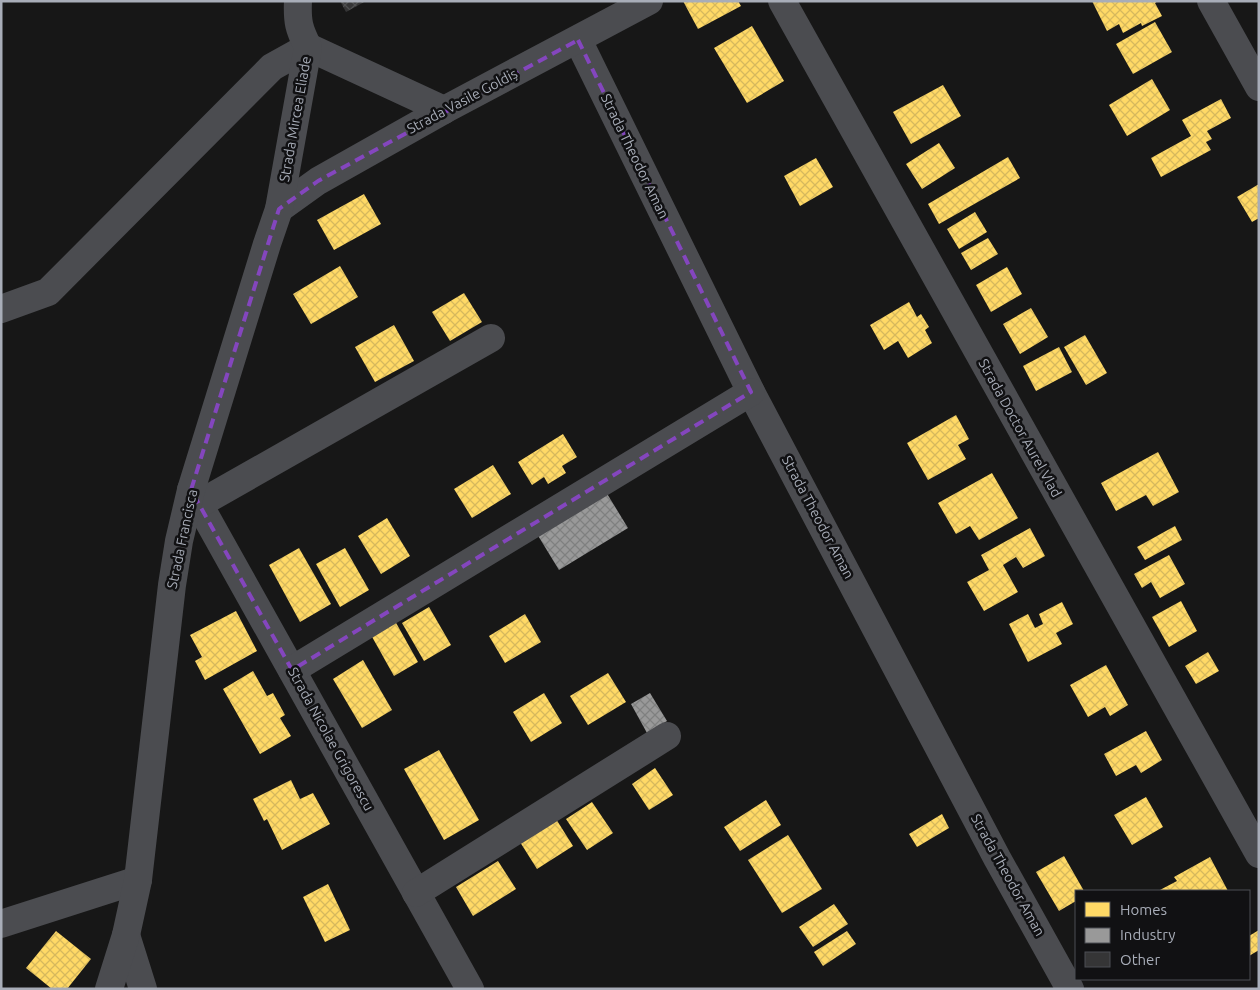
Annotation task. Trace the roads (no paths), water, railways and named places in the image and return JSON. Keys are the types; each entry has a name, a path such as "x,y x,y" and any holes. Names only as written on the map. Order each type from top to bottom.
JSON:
{"street":[{"name":"Strada Mircea Eliade","path":"279,209 308,48 299,30 298,1"},
{"name":"Strada Vasile Goldiș","path":"279,209 318,181 444,110 649,1"},
{"name":"Strada Doctor Aurel Vlad","path":"782,1 1249,815 1259,854"},
{"path":"1211,1 1259,87"},
{"name":"Strada Theodor Aman","path":"578,40 751,392 998,858 1070,989"},
{"path":"1,309 48,292 272,67 308,48 444,110"},
{"name":"Strada Francisca","path":"109,989 126,935 138,880 172,585 179,541 195,497 267,244 279,209"},
{"path":"195,497 491,338"},
{"path":"292,670 751,392"},
{"name":"Strada Nicolae Grigorescu","path":"195,497 470,989"},
{"path":"416,893 668,736"},
{"path":"1,924 138,880"},
{"path":"126,935 143,989"}]}
